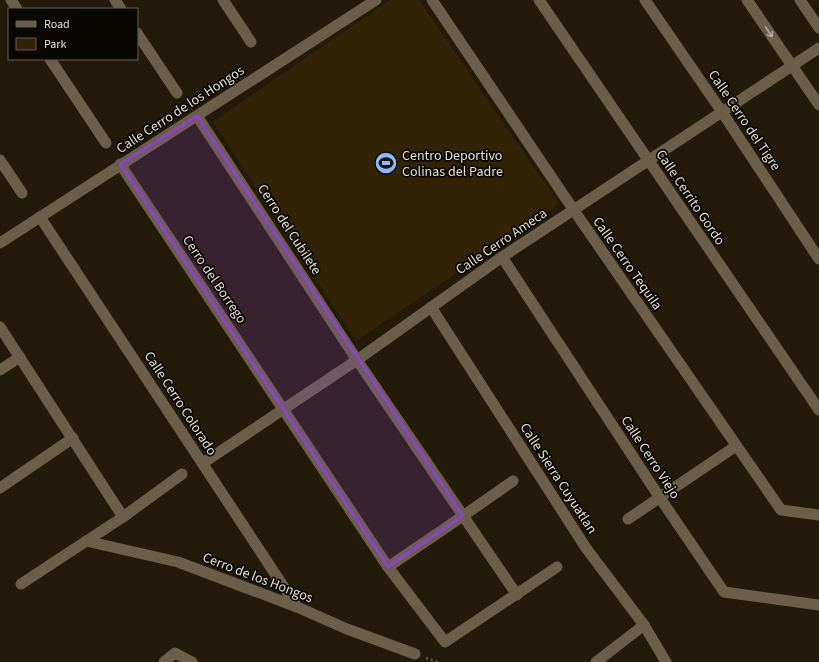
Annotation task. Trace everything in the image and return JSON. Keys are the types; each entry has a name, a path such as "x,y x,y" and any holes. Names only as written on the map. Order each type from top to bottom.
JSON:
{"street":[{"path":"224,0 251,42"},
{"name":"Calle Cerro de los Hongos","path":"0,243 120,164 376,0"},
{"name":"Calle Cerro Tequila","path":"432,0 573,209 781,510 819,515"},
{"name":"Calle Cerrito Gordo","path":"539,0 819,410"},
{"name":"Calle Cerro del Tigre","path":"645,0 722,112 819,259"},
{"path":"747,0 819,105"},
{"path":"800,0 819,28"},
{"path":"138,34 177,93"},
{"name":"Calle Cerro Ameca","path":"203,463 357,360 502,257 573,209 819,48"},
{"path":"51,60 106,143"},
{"name":"Cerro del Cubilete","path":"197,116 357,360 517,595"},
{"path":"0,160 22,193"},
{"name":"Cerro del Borrego","path":"120,164 388,567 445,642 517,595"},
{"name":"Calle Cerro Colorado","path":"40,217 297,607"},
{"name":"Calle Cerro Viejo","path":"502,257 660,498 724,592 819,606"},
{"name":"Calle Sierra Cuyuatlan","path":"431,307 586,548 644,625 666,662"},
{"path":"0,327 123,517"},
{"path":"0,370 20,356"},
{"path":"0,488 73,438"},
{"path":"628,519 736,446"},
{"path":"21,584 123,517 182,474"},
{"path":"388,567 513,481"},
{"name":"Cerro de los Hongos","path":"86,541 178,562 297,607 347,630 415,654"},
{"path":"517,595 557,567"},
{"path":"596,662 644,625"},
{"path":"164,662 175,653 192,662"}],"highlighted area":[{"path":"197,116 463,516 388,567 120,164"}],"green space":[{"name":"Centro Deportivo Colinas del Padre","path":"390,0 419,0 559,204 356,341 213,122"}],"place":[{"name":"Centro Deportivo Colinas del Padre","path":"386,163"}]}
